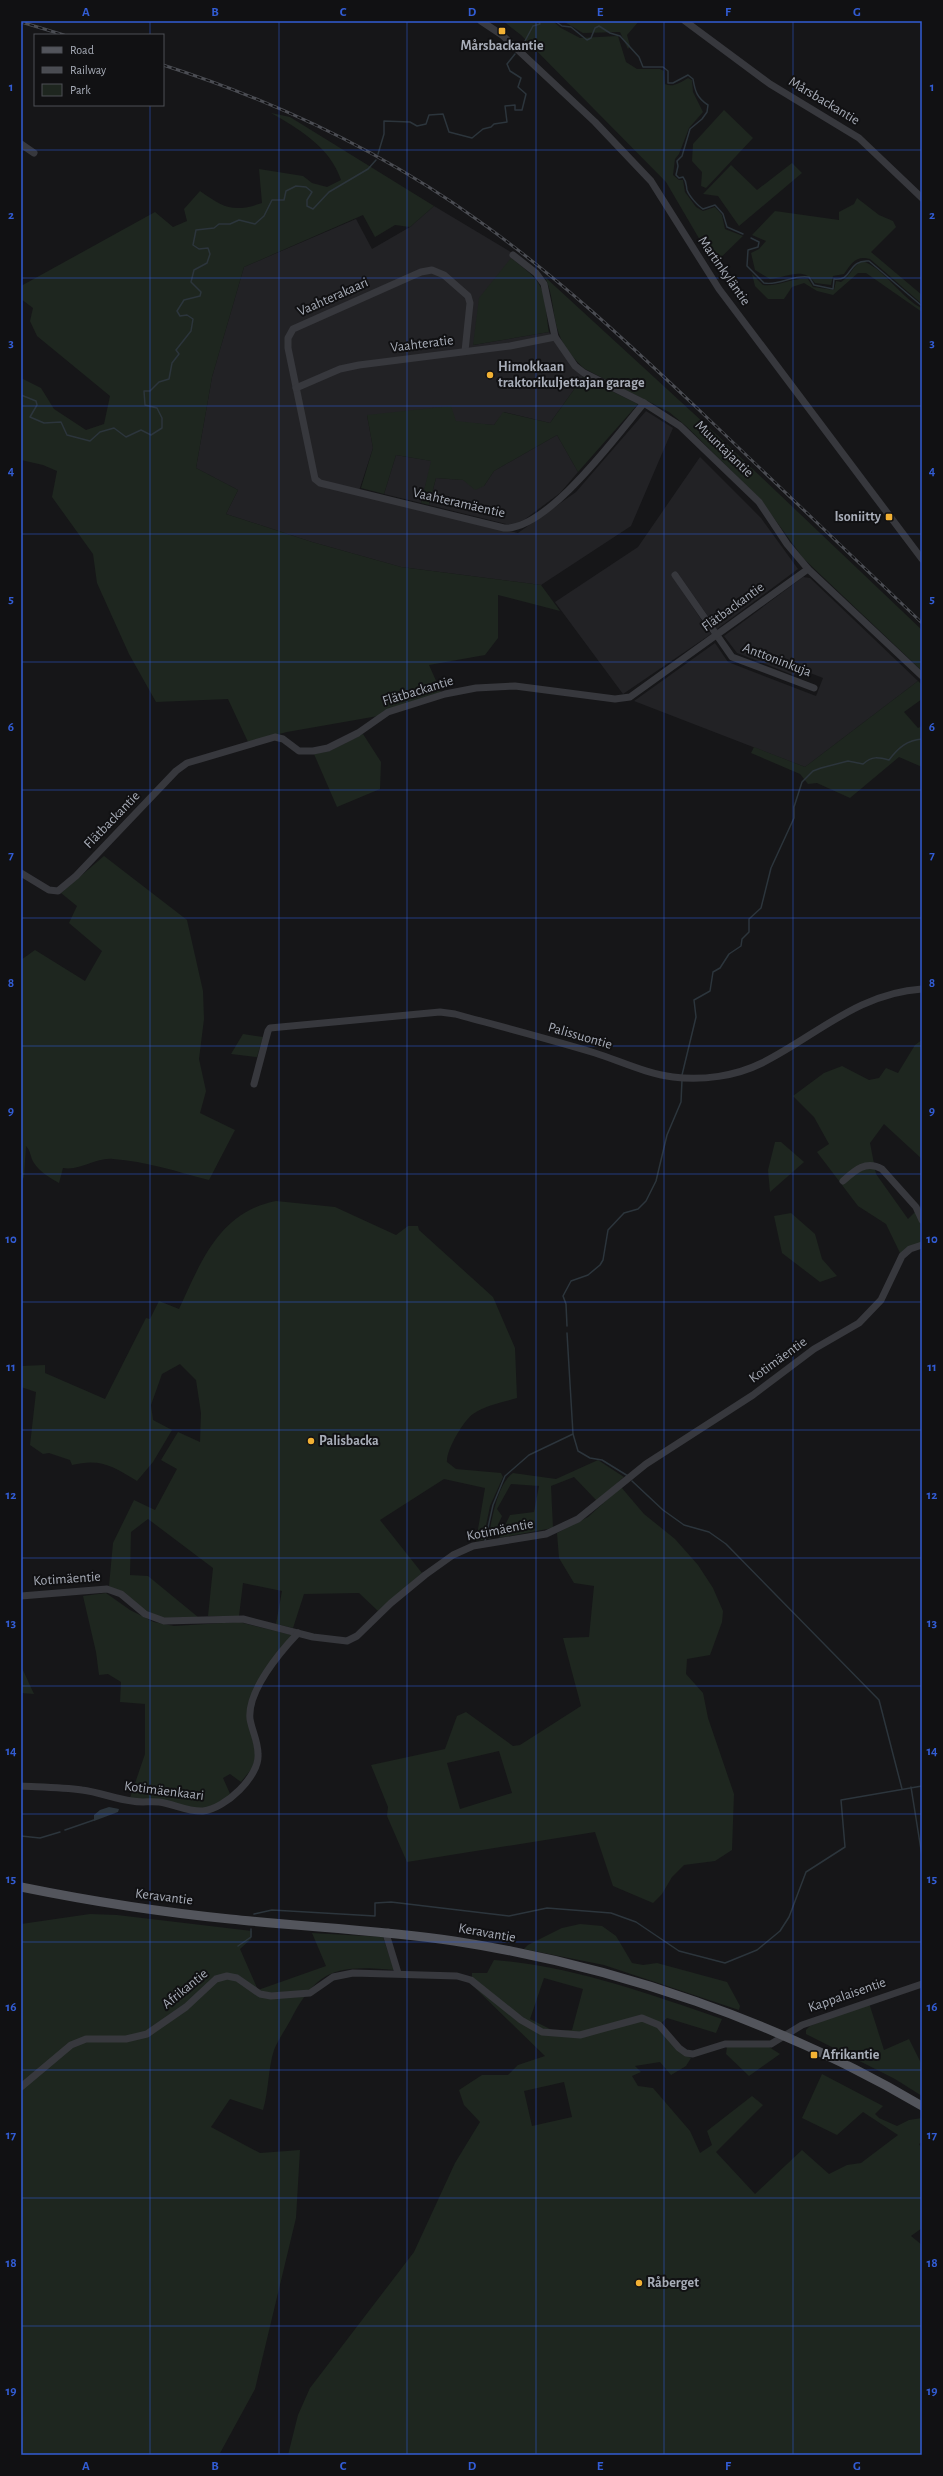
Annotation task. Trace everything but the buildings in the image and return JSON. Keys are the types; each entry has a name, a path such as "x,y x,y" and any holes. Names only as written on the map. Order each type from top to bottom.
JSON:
{"main road":[{"name":"Keravantie","path":"21,1887 95,1902 174,1913 388,1932 492,1947 600,1972 713,2008 784,2037 878,2081 922,2106"}],"street":[{"name":"Martinkyläntie","path":"481,21 502,35 595,122 651,181 671,210 684,236 719,289 922,559"},
{"name":"Mårsbackantie","path":"685,21 770,84 860,138 922,198"},
{"path":"21,144 34,153"},
{"name":"Muuntajantie","path":"513,255 536,273 544,284 555,337 575,366 584,373 644,403 680,426 747,489 808,568 922,676"},
{"name":"Vaahterakaari","path":"315,479 288,348 288,338 293,329 426,271 432,270 444,275 468,296 470,304 465,352"},
{"name":"Vaahteratie","path":"296,388 340,369 358,365 465,352 555,337"},
{"name":"Vaahteramäentie","path":"315,479 320,483 504,528 519,527 564,496 644,403"},
{"name":"Flätbackantie","path":"21,873 49,890 58,891 76,876 176,771 187,763 198,759 275,737 283,739 299,751 322,750 358,733 391,711 445,694 476,688 515,686 572,695 623,699 636,694 808,568"},
{"name":"Anttoninkuja","path":"675,575 732,657 814,688"},
{"name":"Palissuontie","path":"254,1084 270,1028 440,1012 455,1014 558,1042 662,1075 699,1078 750,1068 779,1053 838,1016 892,994 922,989"},
{"path":"843,1180 856,1170 866,1165 874,1165 882,1169 916,1207 922,1220"},
{"name":"Kotimäentie","path":"21,1596 107,1589 121,1594 145,1614 164,1621 230,1618 298,1633 347,1641 357,1636 391,1603 425,1575 453,1555 473,1546 546,1534 578,1519 646,1464 753,1395 814,1349 859,1323 881,1300 902,1256 910,1249 922,1245"},
{"name":"Kotimäenkaari","path":"21,1786 82,1790 130,1801 165,1803 194,1811 205,1811 226,1803 235,1795 258,1762 257,1740 250,1720 251,1705 262,1679 298,1633"},
{"path":"388,1932 387,1937 398,1973"},
{"name":"Afrikantie","path":"21,2087 71,2045 86,2039 126,2039 147,2034 186,2008 216,1979 227,1976 237,1978 260,1994 271,1996 310,1993 333,1977 353,1973 398,1973 465,1977 479,1986 521,2020 542,2032 552,2034 592,2034 642,2018 659,2025 679,2048 686,2053 694,2054 725,2044 771,2044 784,2037"},
{"name":"Kappalaisentie","path":"784,2037 802,2025 922,1984"}],"shaded area":[{"path":"434,206 514,254 473,345 549,332 583,377 550,423 504,412 494,425 367,415 373,448 358,494 518,533 576,492 646,411 673,428 631,526 541,585 401,567 312,542 226,514 238,490 196,468 212,377 244,267 356,219 372,249 410,227"},
{"path":"557,435 578,472 560,493 524,520 513,525 506,524 429,505 436,478 463,480 484,486 494,471"},
{"path":"396,455 432,461 421,503 384,494"},
{"path":"700,457 761,518 798,569 717,629 677,572 672,576 711,634 623,694 555,602 638,547"},
{"path":"803,577 810,578 918,681 805,767 634,701 715,643 728,662 816,696 823,678 805,671 793,675 737,653 724,636"},
{"path":"109,1807 119,1809 118,1812 94,1821 94,1815 100,1810"}],"green space":[{"path":"503,21 553,21 561,28 580,38 618,36 626,62 637,69 660,69 664,71 665,84 668,85 677,84 688,78 692,80 693,92 703,112 689,128 679,154 675,159 673,175 679,180 683,180 685,192 696,207 703,211 715,207 722,215 725,229 743,236 714,264 666,182 521,35"},
{"path":"563,21 639,21 627,35 630,46 628,49 620,32 583,33"},
{"path":"724,110 753,138 706,188 701,186 702,172 692,161 693,144"},
{"path":"271,113 290,117 434,206 410,227 395,225 375,237 363,215 244,267 212,377 196,468 238,490 226,514 312,542 401,567 541,585 560,611 498,595 498,638 485,655 429,665 441,692 385,710 378,716 287,732 248,742 228,699 156,702 129,654 97,583 93,554 52,497 57,471 43,465 21,460 21,378 41,388 54,409 86,430 104,424 110,396 37,336 30,321 33,308 21,299 21,286 155,212 173,227 187,221 184,209 200,191 229,207 243,208 262,203 259,169 303,176 312,183 327,187 341,180 336,168 329,158 312,140"},
{"path":"792,163 802,173 739,226 718,196 703,194 731,165 757,190"},
{"path":"857,198 879,215 893,221 896,227 871,252 922,295 922,304 870,259 861,258 854,261 844,274 833,276 831,285 815,283 806,275 800,274 770,279 755,270 751,253 759,249 766,241 752,235 775,211 839,220 839,212 854,204"},
{"path":"511,258 532,275 542,289 546,306 549,332 473,345 479,298"},
{"path":"862,261 870,264 885,276 908,299 922,308 922,312 866,273 858,273 833,295 817,291 804,283 792,287 784,299 768,299 755,286 752,274 763,285 775,285 796,279 808,279 813,287 834,290 836,281 841,282 844,280"},
{"path":"545,277 717,435 922,630 922,671 803,558 760,499 686,426 669,412 585,369 577,362 566,348 559,334 550,291"},
{"path":"583,377 638,404 578,472 557,435 494,471 484,486 475,490 463,480 436,478 429,505 421,503 431,461 396,455 384,494 361,488 373,448 367,415 451,406 456,421 494,425 503,412 550,423"},
{"path":"918,681 922,685 922,699 904,712 918,728 922,726 922,767 899,757 850,798 817,783 808,784 800,774 751,753 754,747 805,767"},
{"path":"363,734 381,762 380,789 337,807 314,754 330,751"},
{"path":"104,856 187,920 203,991 204,1019 199,1059 206,1091 200,1113 235,1130 209,1180 149,1164 107,1159 76,1168 63,1168 59,1183 36,1166 26,1146 24,1177 21,1183 21,960 35,950 85,981 102,951 69,923 77,906 61,893"},
{"path":"243,1034 263,1037 257,1057 231,1054"},
{"path":"922,1040 922,1159 884,1124 870,1143 876,1174 908,1219 922,1205 922,1243 901,1255 886,1224 858,1206 817,1152 829,1144 814,1117 793,1096 824,1073 842,1066 869,1080 879,1078 886,1068 898,1073 915,1045"},
{"path":"775,1142 781,1142 804,1162 770,1192 768,1170"},
{"path":"276,1201 335,1207 396,1235 408,1226 418,1226 419,1230 493,1297 515,1348 517,1398 483,1408 469,1417 452,1443 447,1457 447,1462 456,1469 501,1473 503,1477 490,1506 483,1540 476,1541 485,1488 444,1479 380,1520 422,1573 378,1611 359,1593 304,1594 293,1628 276,1624 282,1591 243,1583 239,1616 208,1616 213,1568 148,1519 131,1532 130,1575 148,1576 198,1617 162,1618 147,1611 109,1586 113,1543 134,1500 155,1510 177,1469 161,1460 178,1432 200,1442 201,1413 196,1380 180,1364 162,1374 151,1405 153,1420 172,1430 153,1462 137,1481 121,1471 99,1463 91,1462 72,1465 70,1460 49,1453 43,1454 30,1445 36,1392 21,1387 21,1366 45,1365 45,1373 105,1399 146,1318 150,1319 159,1301 179,1309 204,1257 226,1228 240,1216 256,1207"},
{"path":"791,1213 815,1234 822,1259 837,1276 820,1282 782,1253 774,1216"},
{"path":"598,1460 624,1477 597,1501 574,1477 551,1486 553,1528 499,1538 510,1515 534,1512 539,1486 511,1484 497,1509 502,1516 492,1538 488,1539 493,1513 499,1494 507,1478 513,1473 556,1479"},
{"path":"621,1487 644,1514 675,1539 698,1565 713,1588 723,1611 722,1622 710,1655 687,1659 686,1674 703,1693 708,1718 734,1794 732,1850 715,1861 684,1865 672,1877 662,1894 653,1903 613,1886 595,1832 407,1862 387,1816 388,1807 371,1765 445,1749 457,1716 466,1712 513,1746 520,1745 581,1706 563,1638 589,1637 594,1586 574,1583 559,1558 557,1533 588,1517","holes":["499,1751 512,1793 460,1809 447,1763"]},
{"path":"106,1593 130,1610 154,1622 174,1626 239,1622 292,1635 260,1677 247,1716 256,1754 253,1767 241,1782 230,1774 223,1778 231,1796 212,1806 197,1809 168,1806 130,1798 145,1754 145,1704 120,1702 121,1682 108,1674 99,1675 96,1652 83,1596"},
{"path":"22,1668 34,1694 21,1693"},
{"path":"90,1914 117,1915 252,1931 251,1939 240,1949 258,1990 326,1966 312,1933 383,1937 394,1970 358,1968 331,1974 320,1980 300,2003 274,2050 263,2110 230,2099 211,2127 260,2153 300,2150 296,2218 255,2389 219,2455 21,2455 21,1924"},
{"path":"580,1924 602,1926 616,1936 632,1963 643,1965 657,1963 727,1982 740,2006 739,2010 604,1965 524,1949 528,1945 562,1928"},
{"path":"494,1960 552,1968 610,1982 722,2019 716,2033 667,2018 658,2026 679,2050 691,2058 686,2066 671,2075 660,2062 635,2066 641,2072 632,2076 638,2086 653,2088 690,2131 700,2153 712,2145 707,2131 752,2096 763,2105 716,2152 755,2194 802,2150 829,2174 847,2165 861,2163 898,2135 863,2112 837,2135 802,2118 822,2074 883,2106 875,2114 879,2118 897,2126 909,2120 922,2118 922,2142 919,2144 922,2149 922,2228 911,2236 922,2245 922,2455 288,2455 298,2415 310,2388 414,2252 455,2163 480,2122 464,2105 459,2090 482,2075 508,2075 518,2065 545,2056 472,1985 472,1973 487,1973","holes":["544,1978 583,1989 572,2030 554,2031 530,2019","564,2082 572,2117 532,2126 524,2091"]},
{"path":"869,2003 884,2050 909,2039 922,2065 922,2096 895,2079 806,2034 806,2030 810,2026"},
{"path":"727,2047 769,2047 780,2054 749,2076 726,2054"}],"waterway":[{"path":"525,41 533,26 540,24 539,21"},
{"path":"555,21 562,26 571,27 587,40 591,38 595,28 599,26 610,33 620,36 639,57 643,67 663,67 668,71 668,83 673,83 688,75 693,79 697,94 701,100 708,105 707,112 702,119 690,129 682,156 677,161 678,166 676,175 679,178 683,177 686,182 688,192 699,206 703,209 715,205 723,214 727,227 743,234"},
{"path":"378,154 384,134 384,121 410,122 417,126 426,124 429,115 443,114 449,132 472,138 483,129 491,127 494,124 507,122 505,106 515,105 515,110 522,110 526,94 518,87 521,78 510,71 507,64 515,54"},
{"path":"21,395 36,401 37,405 30,417 44,423 61,422 67,435 90,441 100,432 114,428 126,437 141,430 151,435 162,428 162,418 157,408 145,405 144,391 150,391 159,382 169,379 172,363 179,354 176,350 191,331 193,319 187,315 180,316 177,311 184,300 200,296 201,292 191,282 194,270 207,263 210,254 208,248 199,249 193,245 196,230 214,228 219,224 230,224 239,220 255,224 264,216 272,200 284,200 286,191 296,186 306,187 312,192 307,200 307,206 313,209 329,192 368,169 376,160"},
{"path":"751,238 759,242 758,247 748,250 747,266 764,283 776,283 797,277 809,277 814,285 833,289 834,279 844,277 857,263 869,261 922,306"},
{"path":"682,1075 696,1017 694,1000 710,991 713,972 720,968 729,954 741,946 742,939 749,932 749,919 761,908 771,868 794,818 794,807 802,782 813,771 848,761 863,764 875,758 889,760 903,745 922,739"},
{"path":"567,1326 566,1304 563,1296 571,1281 588,1275 600,1265 603,1260 608,1230 624,1213 638,1209 646,1201 656,1181 667,1135 681,1102 682,1080"},
{"path":"567,1333 573,1434 578,1451 590,1458 602,1460 628,1476"},
{"path":"485,1541 493,1505 505,1476 529,1455 573,1434"},
{"path":"632,1481 663,1510 684,1525 709,1532 726,1544 879,1700 902,1789"},
{"path":"254,1914 272,1910 375,1916 375,1903 391,1902 509,1916 547,1908 611,1913 636,1922 679,1951 725,1963 757,1950 780,1931 789,1917 806,1872 845,1847 841,1800 922,1786"},
{"path":"911,1787 922,1856"},
{"path":"65,1830 94,1820"},
{"path":"21,1836 40,1838 60,1832"},
{"path":"238,1946 251,1937 251,1929"}],"railway":[{"path":"21,22 61,34"},
{"path":"164,65 205,79 287,112 366,151 442,196 508,242 564,287 645,359 922,623"}],"place":[{"name":"Mårsbackantie","path":"502,31"},
{"name":"Himokkaan traktorikuljettajan garage","path":"490,375"},
{"name":"Isoniitty","path":"889,517"},
{"name":"Palisbacka","path":"311,1441"},
{"name":"Afrikantie","path":"814,2055"},
{"name":"Råberget","path":"639,2283"}]}
